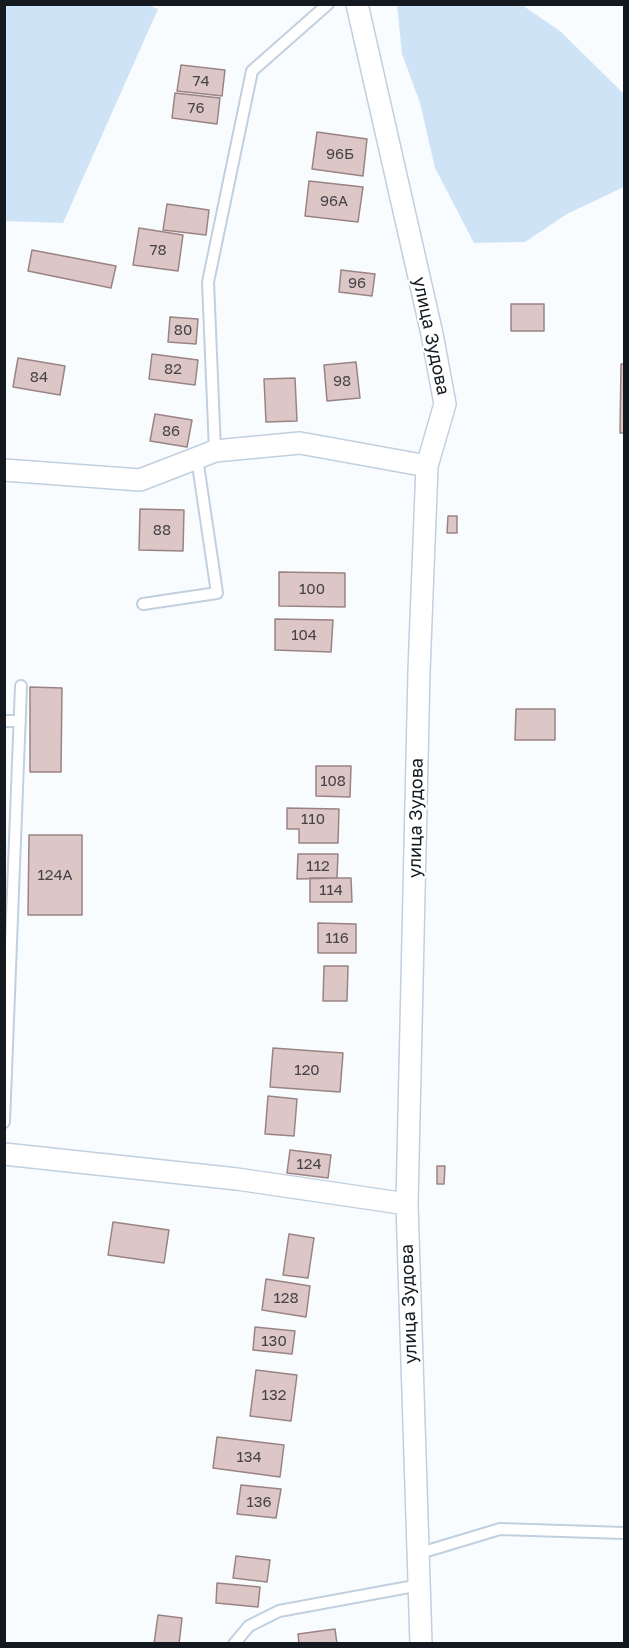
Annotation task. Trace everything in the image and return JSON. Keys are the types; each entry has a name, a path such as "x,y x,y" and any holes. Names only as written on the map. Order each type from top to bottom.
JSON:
{"street":[{"name":"улица Зудова","path":"357,4 432,334 445,404 427,466 419,671 406,1204 421,1644"},
{"path":"4,470 140,480 206,454 300,443 427,466"},
{"path":"4,1154 237,1179 406,1204"}],"lane":[{"path":"143,604 217,593 206,454 208,282 252,70 328,4"},
{"path":"4,1122 21,686"},
{"path":"4,721 20,721"},
{"path":"417,1554 500,1529 624,1533"},
{"path":"234,1644 249,1626 279,1611 420,1585"}],"shaded area":[{"path":"145,4 158,9 63,223 5,221 5,5"},
{"path":"397,5 522,5 560,31 624,94 624,187 567,214 525,242 474,243 435,168 420,103 402,54"}],"building":[{"path":"181,65 225,70 222,96 177,91"},
{"path":"175,93 220,98 217,124 172,118"},
{"path":"317,132 367,139 363,176 312,169"},
{"path":"309,181 363,187 358,222 305,216"},
{"path":"167,204 209,210 206,235 163,230"},
{"path":"139,228 183,235 178,271 133,265"},
{"path":"32,250 116,266 111,288 28,271"},
{"path":"341,270 375,274 372,296 339,292"},
{"path":"511,304 544,304 544,331 511,331"},
{"path":"170,317 198,319 196,344 168,342"},
{"path":"152,354 198,360 195,385 149,379"},
{"path":"18,358 65,366 60,395 13,387"},
{"path":"356,362 360,398 327,401 324,365"},
{"path":"621,364 624,364 624,433 620,433"},
{"path":"295,378 297,421 266,422 264,379"},
{"path":"155,414 192,420 187,447 150,441"},
{"path":"140,509 184,510 183,551 139,550"},
{"path":"448,516 457,516 457,533 447,533"},
{"path":"279,572 345,573 345,607 279,606"},
{"path":"275,619 333,620 331,652 275,650"},
{"path":"30,687 62,688 61,772 30,772"},
{"path":"516,709 555,709 555,740 515,740"},
{"path":"316,766 351,766 350,797 316,796"},
{"path":"287,808 339,809 338,843 299,843 299,829 287,829"},
{"path":"29,835 82,835 82,915 28,915"},
{"path":"298,854 338,854 337,878 297,879"},
{"path":"310,878 351,878 352,902 310,902"},
{"path":"318,923 356,924 356,953 318,953"},
{"path":"324,966 348,966 347,1001 323,1001"},
{"path":"273,1048 343,1053 340,1092 270,1087"},
{"path":"268,1096 297,1099 294,1136 265,1134"},
{"path":"290,1150 331,1155 328,1178 287,1173"},
{"path":"437,1166 445,1166 444,1184 437,1184"},
{"path":"113,1222 169,1230 164,1263 108,1255"},
{"path":"289,1234 314,1238 308,1278 283,1275"},
{"path":"266,1279 310,1286 306,1317 262,1310"},
{"path":"255,1327 295,1331 292,1354 253,1350"},
{"path":"256,1370 297,1375 291,1421 250,1416"},
{"path":"217,1437 284,1445 280,1477 213,1468"},
{"path":"241,1485 281,1489 276,1518 237,1514"},
{"path":"236,1556 270,1560 267,1582 233,1578"},
{"path":"217,1583 260,1587 258,1607 216,1603"},
{"path":"158,1615 182,1618 179,1644 154,1644"},
{"path":"335,1629 337,1644 299,1644 298,1634"}]}
